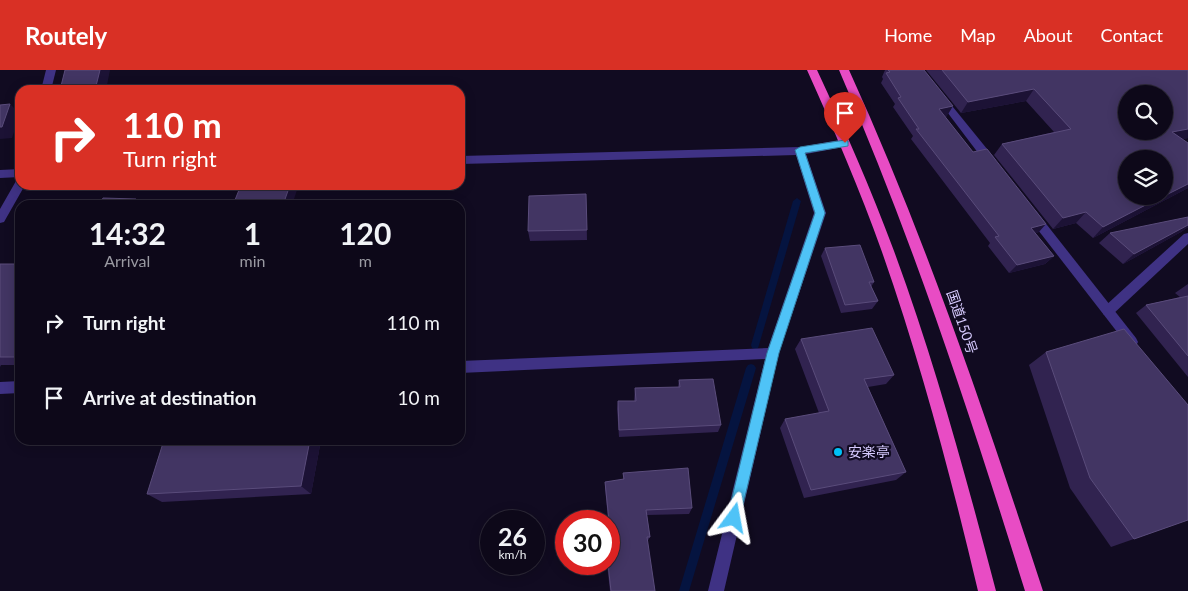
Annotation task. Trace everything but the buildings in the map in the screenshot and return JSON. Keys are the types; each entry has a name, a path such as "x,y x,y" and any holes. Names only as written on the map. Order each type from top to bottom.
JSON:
{"highway":[{"path":"812,70 845,143 897,276 932,388 987,591"},
{"name":"国道150号","path":"844,70 915,236 984,434 1034,591"}],"street":[{"path":"47,85 51,70"},
{"path":"931,86 998,171"},
{"path":"465,160 800,150 845,143"},
{"path":"716,591 773,353 820,213 800,150"},
{"path":"0,174 15,173"},
{"path":"0,219 17,190"},
{"path":"1022,202 1139,350"},
{"path":"1108,311 1188,237"},
{"path":"465,367 773,353"},
{"path":"0,388 15,387"}],"waterway":[{"path":"755,345 797,201"},
{"path":"684,591 751,368"}],"place":[{"name":"安楽亭","path":"838,452"}],"route":[{"path":"734,518 773,353 820,213 800,150 845,143"}]}
